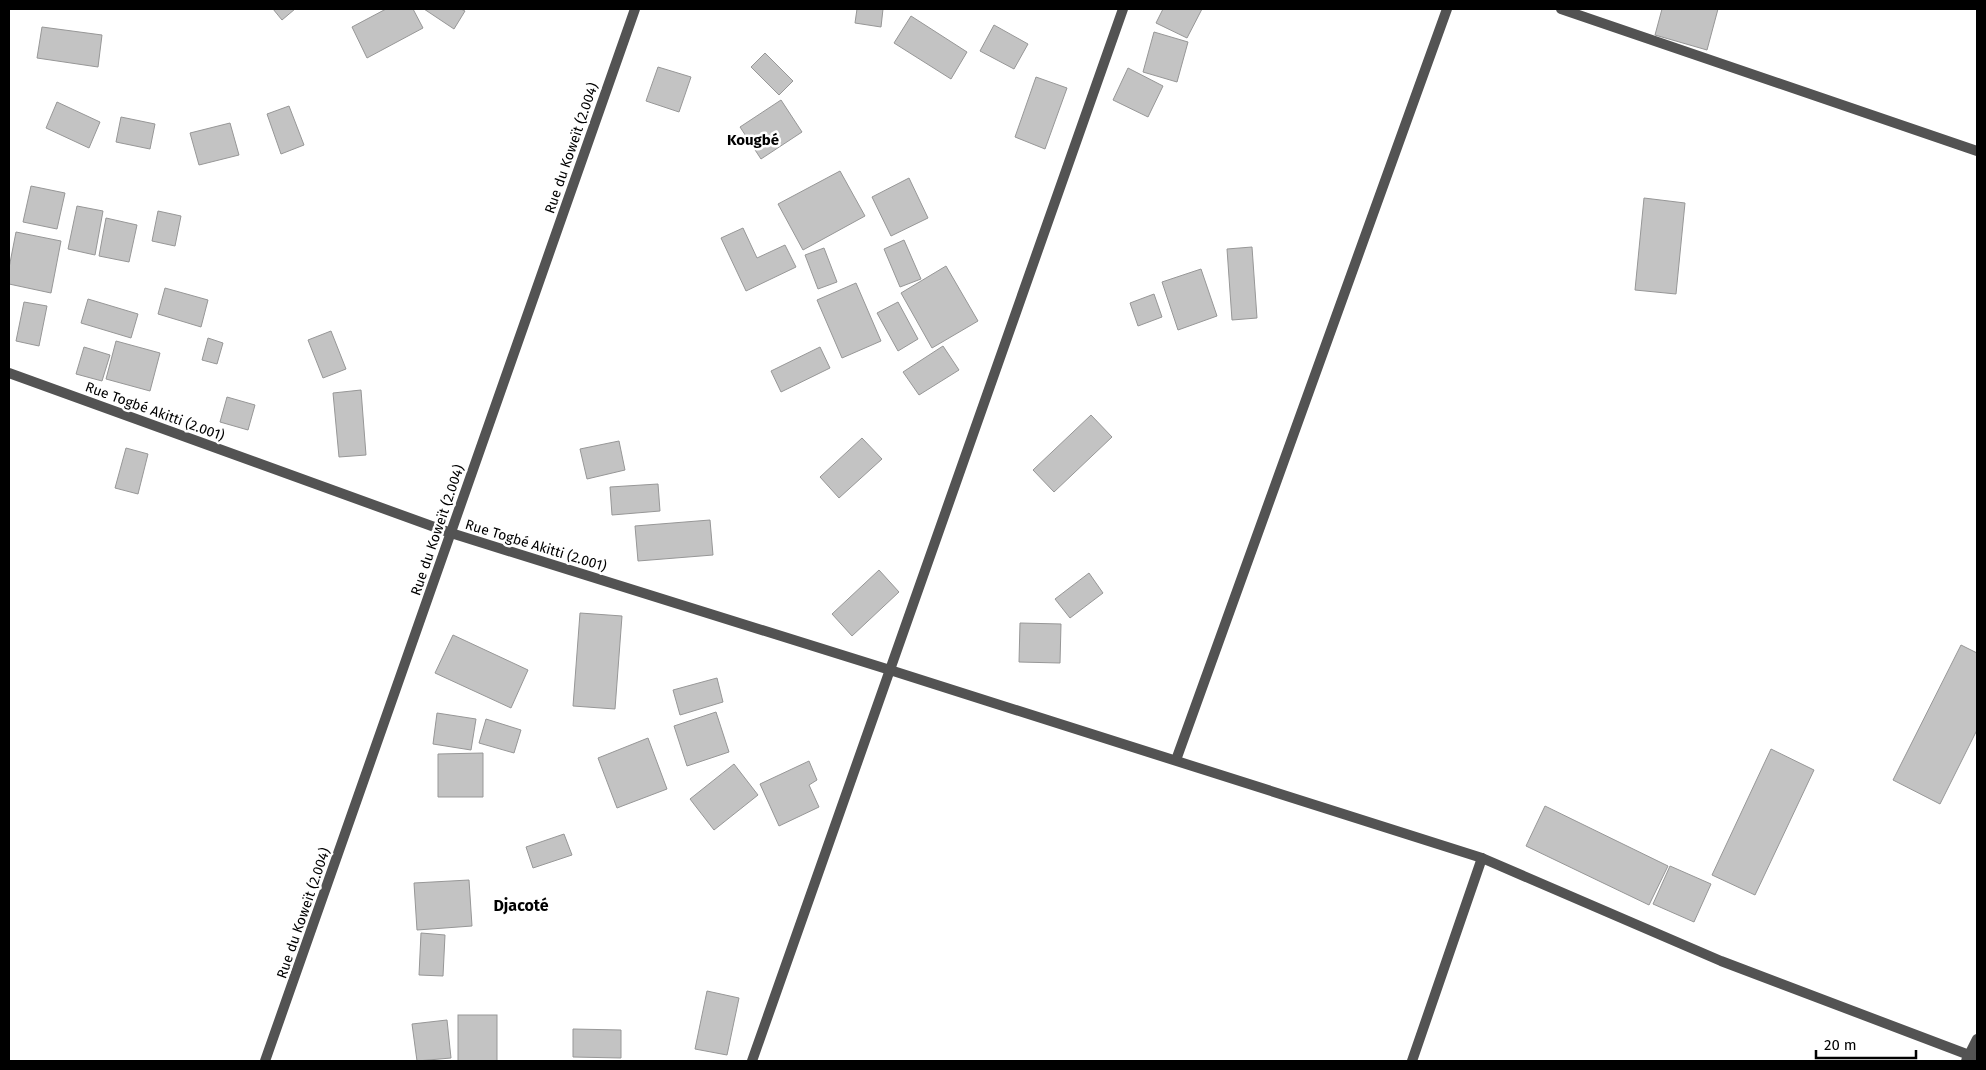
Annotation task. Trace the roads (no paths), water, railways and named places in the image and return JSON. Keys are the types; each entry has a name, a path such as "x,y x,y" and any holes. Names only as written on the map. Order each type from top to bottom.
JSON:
{"street":[{"name":"Rue du Koweït (2.004)","path":"265,1061 635,9"},
{"path":"752,1061 1123,9"},
{"path":"1176,760 1447,9"},
{"path":"1561,9 1977,151"},
{"name":"Rue Togbé Akitti (2.001)","path":"9,373 451,533 1482,858 1721,961 1971,1058"},
{"path":"1412,1061 1482,858"},
{"path":"1971,1058 1977,1039"}],"district":[{"name":"Kougbé","path":"753,140"},
{"name":"Djacoté","path":"521,905"}]}
